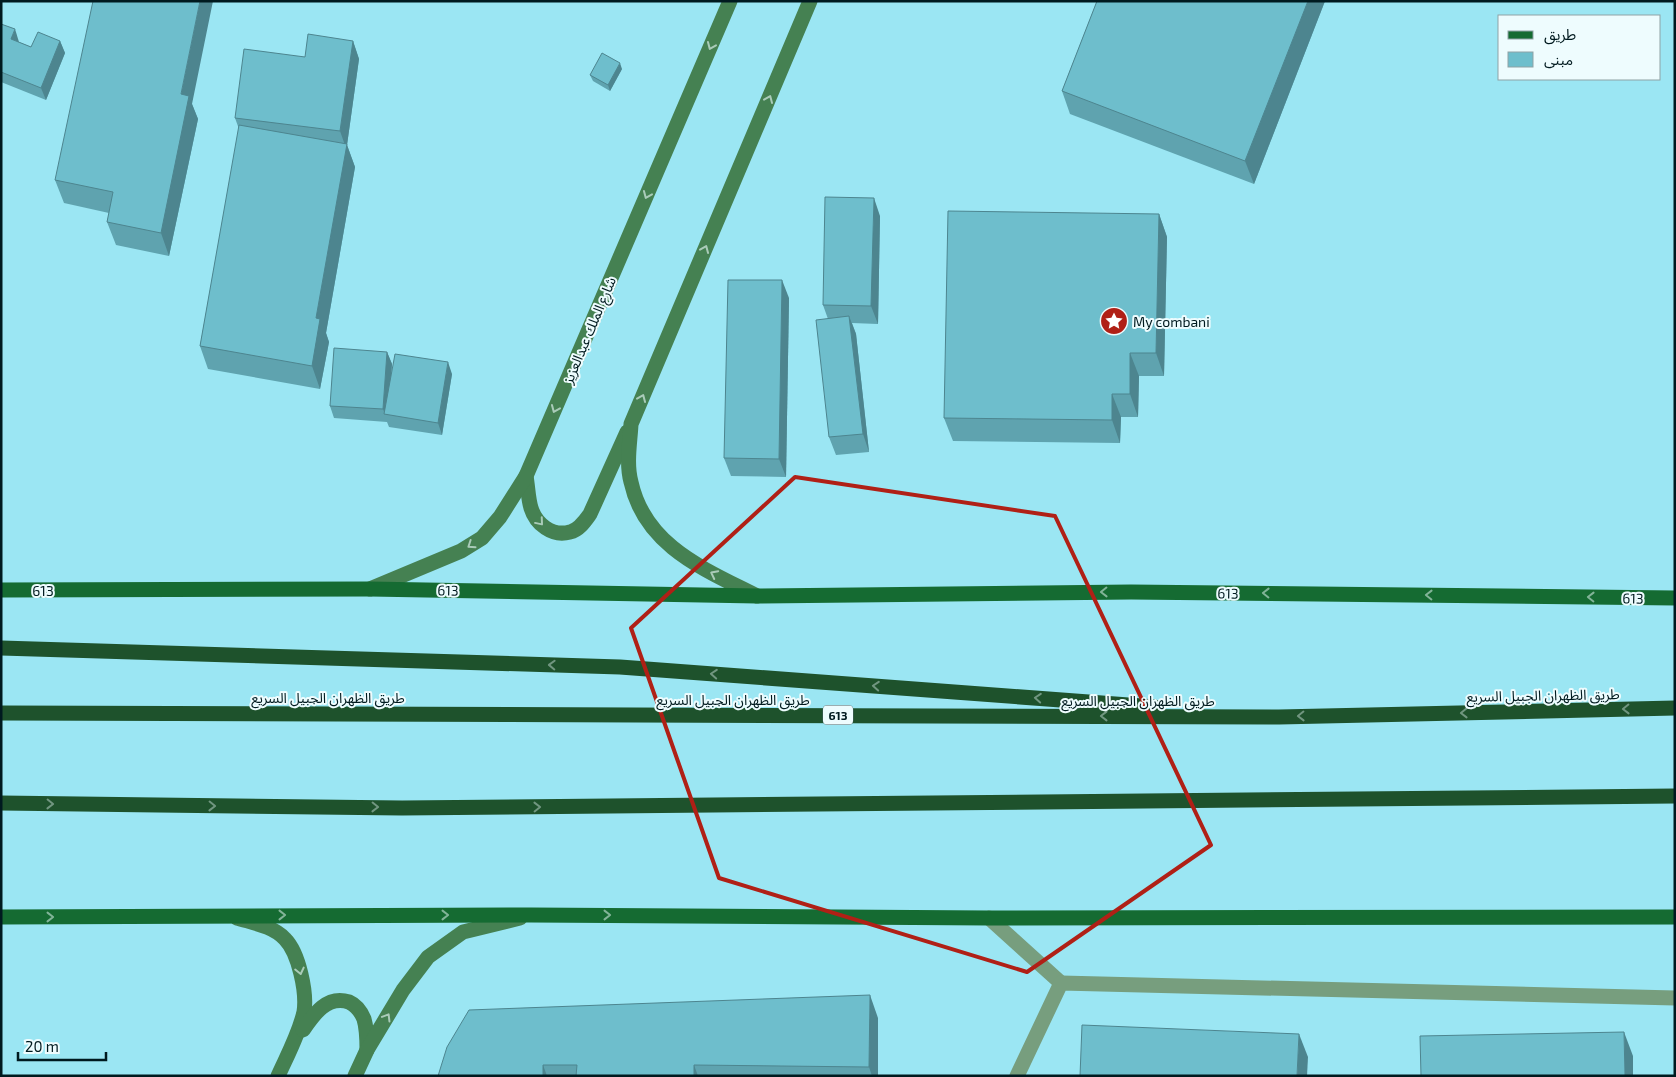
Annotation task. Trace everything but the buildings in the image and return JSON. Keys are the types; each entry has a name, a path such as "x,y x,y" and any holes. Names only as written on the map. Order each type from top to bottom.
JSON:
{"highway":[{"path":"1,648 620,667 1279,716"},
{"name":"طريق الظهران الجبيل السريع","path":"1,713 1279,716 1675,708"},
{"path":"1,804 402,808 1675,796"}],"main road":[{"name":"613","path":"1,590 370,589 757,596 1131,592 1675,598"},
{"path":"1,917 225,915 989,918 1675,917"}],"street":[{"name":"شارع الملك عبدالعزيز","path":"370,589 462,551 482,538 500,516 526,476 730,1"},
{"path":"526,476 531,508 538,522 547,530 560,533 571,532 582,524 590,514 631,424 810,1"},
{"path":"631,424 630,480 637,503 650,526 671,548 700,567 757,596"},
{"path":"225,915 267,927 285,939 298,960 302,980 304,1011 278,1076"},
{"path":"356,1076 367,1050 403,990 428,957 463,932 531,915"},
{"path":"989,918 1061,983 1675,998"},
{"path":"1017,1076 1061,983"},
{"path":"293,1042 314,1014 333,1000 342,1000 352,1004 359,1010 364,1020 367,1050"}],"highlighted area":[{"path":"795,477 1055,516 1211,845 1027,972 719,878 631,628"}],"place":[{"name":"My combani","path":"1114,321"}]}
